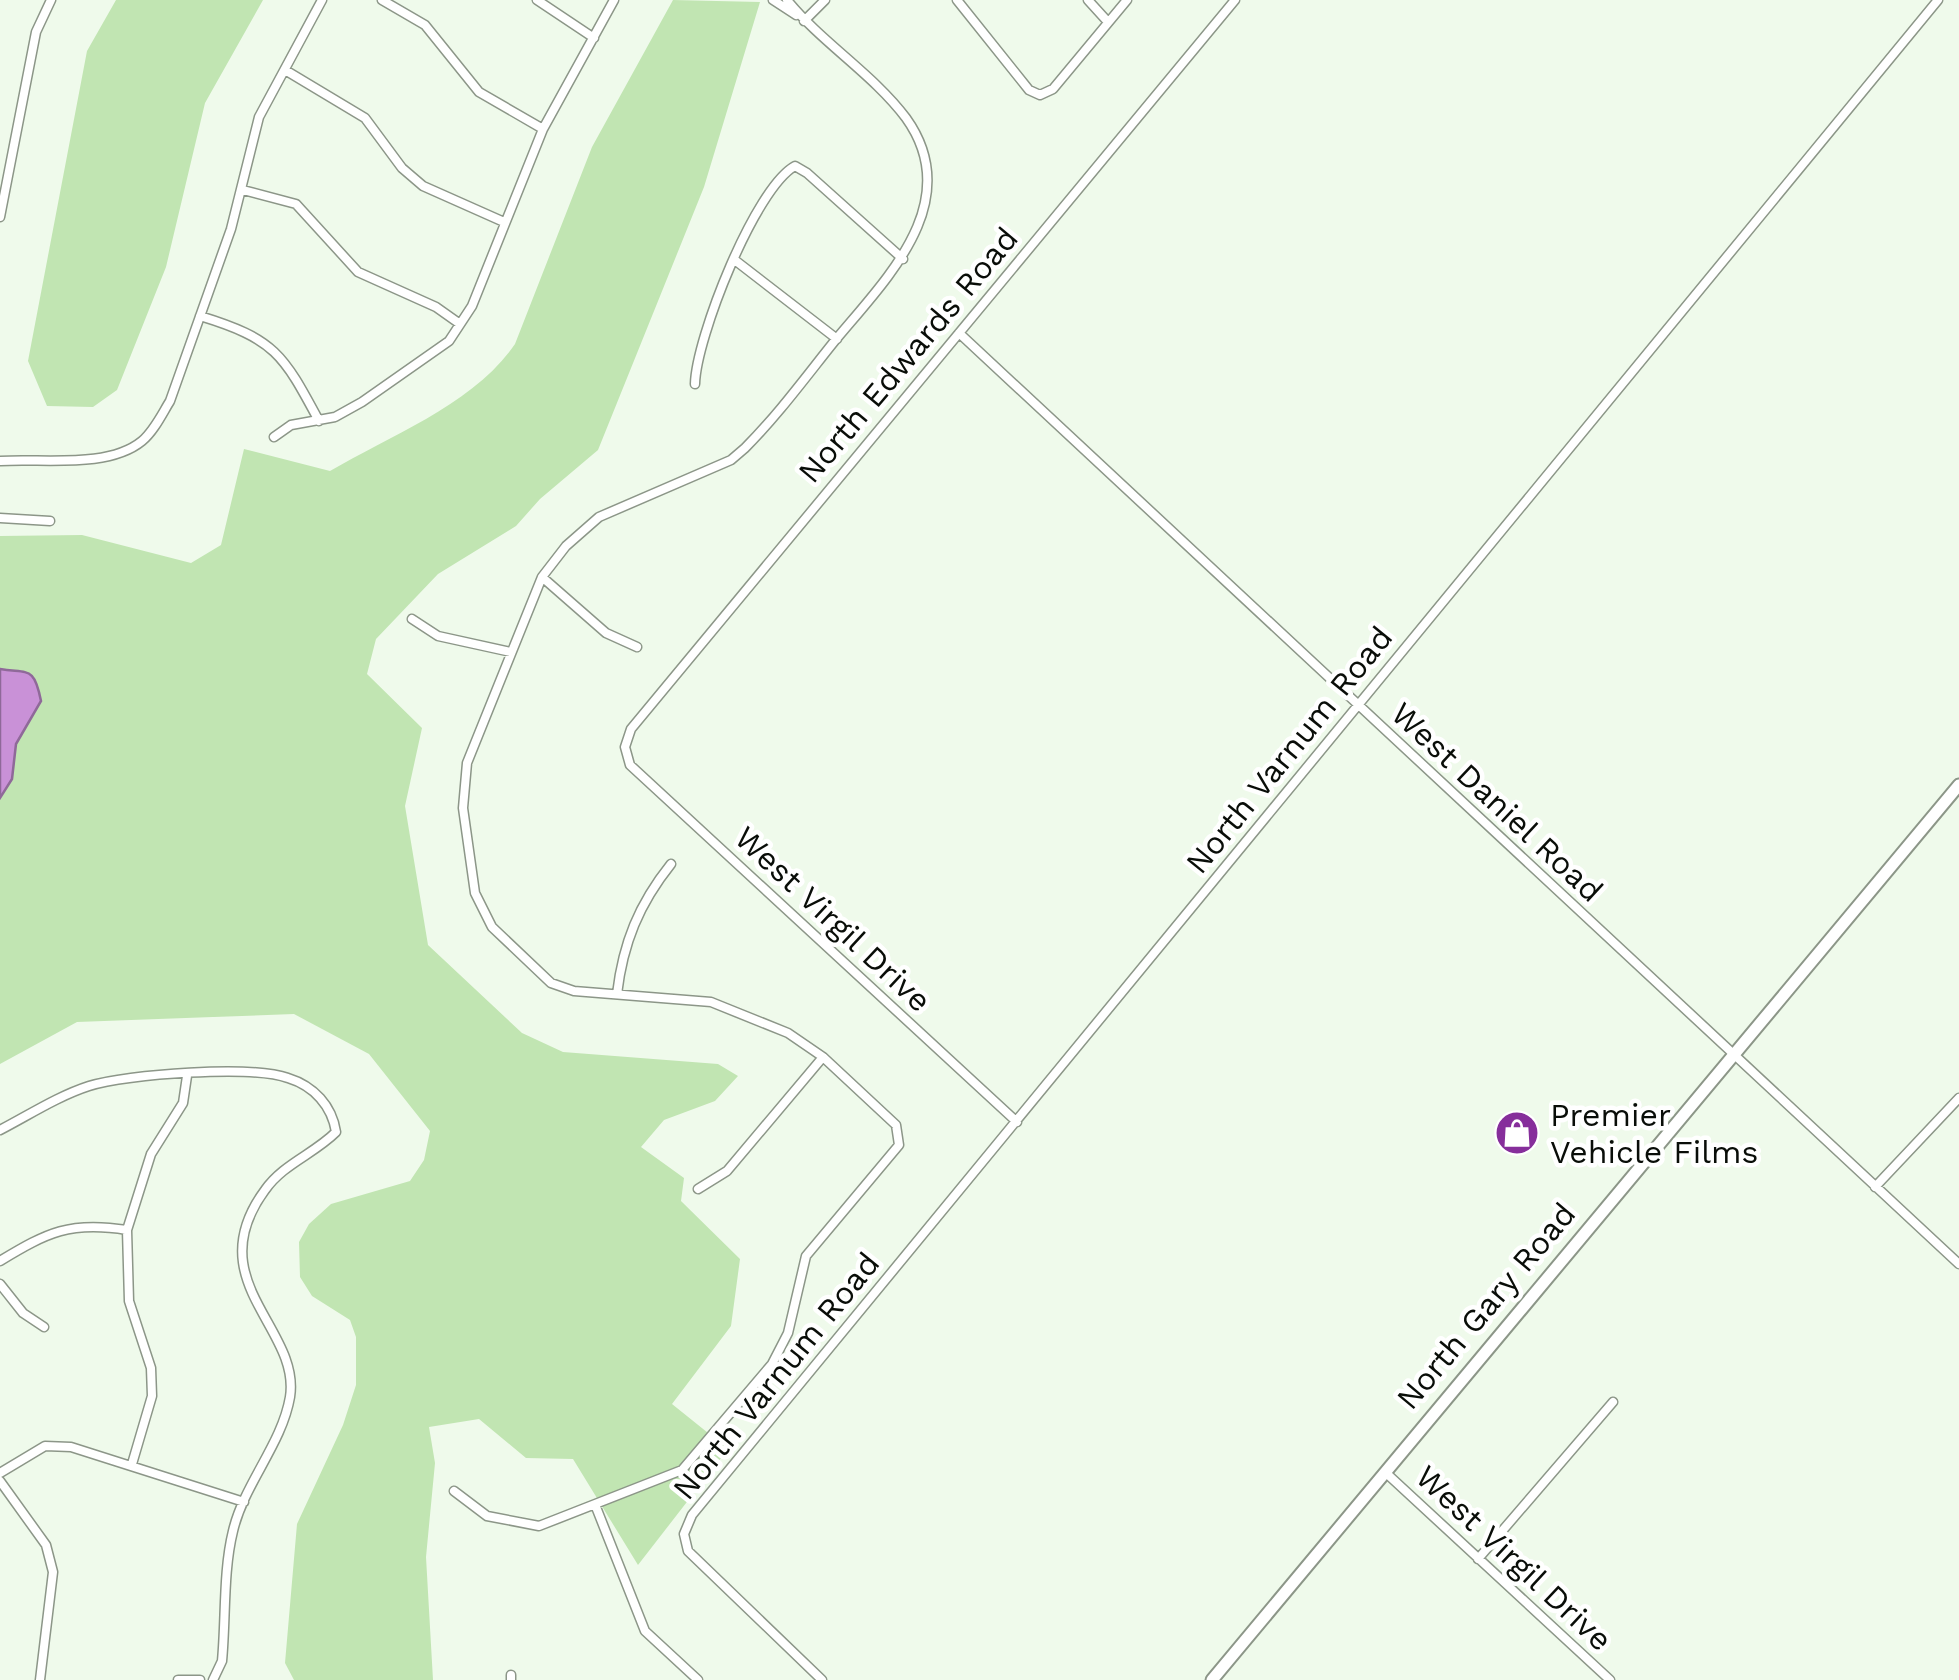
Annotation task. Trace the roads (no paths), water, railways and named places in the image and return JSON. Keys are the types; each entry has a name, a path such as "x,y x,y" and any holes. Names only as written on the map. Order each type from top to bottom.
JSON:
{"street":[{"path":"0,217 36,32 51,0"},
{"path":"0,461 110,456 144,440 170,401 243,190 259,117 322,0"},
{"path":"382,0 425,24 463,76 501,107 543,129"},
{"path":"536,0 594,38"},
{"path":"274,438 291,426 320,420 362,402 449,340 472,306 543,129 614,0"},
{"path":"774,0 804,21"},
{"path":"454,1491 487,1516 523,1526 552,1524 682,1470 772,1364 788,1333 806,1256 899,1145 901,1136 896,1125 822,1057 788,1032 711,1002 574,991 551,983 482,914 475,893 463,798 467,763 480,722 542,577 566,546 599,517 718,466 746,448 902,258 924,212 926,172 918,139 905,118 787,0"},
{"path":"804,21 825,0"},
{"path":"956,0 1029,90 1040,96 1053,89 1128,0"},
{"path":"1088,0 1108,22"},
{"name":"North Edwards Road","path":"626,746 630,729 1235,0"},
{"name":"North Varnum Road","path":"822,1680 688,1552 684,1534 706,1497 1938,0"},
{"path":"285,70 348,104 412,179 431,192 504,222"},
{"path":"695,384 696,355 756,210 784,172 796,166 902,258"},
{"path":"243,190 296,204 358,272 436,308 460,324"},
{"path":"736,261 837,339"},
{"path":"200,316 256,334 283,361 320,420"},
{"name":"West Daniel Road","path":"959,332 1959,1264"},
{"path":"0,518 50,521"},
{"path":"542,577 606,632 637,648"},
{"path":"412,618 438,636 511,652"},
{"name":"West Virgil Drive","path":"626,746 630,765 1016,1122"},
{"name":"North Gary Road","path":"1212,1680 1730,1054 1959,785"},
{"path":"617,994 633,924 650,890 671,864"},
{"path":"698,1189 726,1171 822,1057"},
{"path":"0,1130 91,1085 187,1076 268,1074 288,1078 324,1101 334,1115 336,1132 268,1185 248,1220 245,1274 250,1294 289,1367 291,1391 233,1531 222,1661 215,1679"},
{"path":"132,1464 152,1396 151,1368 129,1301 127,1230 151,1154 183,1103 187,1076"},
{"path":"1875,1187 1959,1098"},
{"path":"0,1261 59,1229 76,1225 127,1230"},
{"path":"0,1284 22,1314 44,1326"},
{"path":"1478,1558 1612,1402"},
{"path":"0,1473 45,1446 71,1447 244,1502"},
{"name":"West Virgil Drive","path":"1384,1472 1610,1680"},
{"path":"0,1481 46,1545 53,1572 40,1680"},
{"path":"596,1507 645,1631 698,1680"},
{"path":"178,1680 200,1680"}],"place":[{"name":"Premier Vehicle Films","path":"1517,1133"}]}
